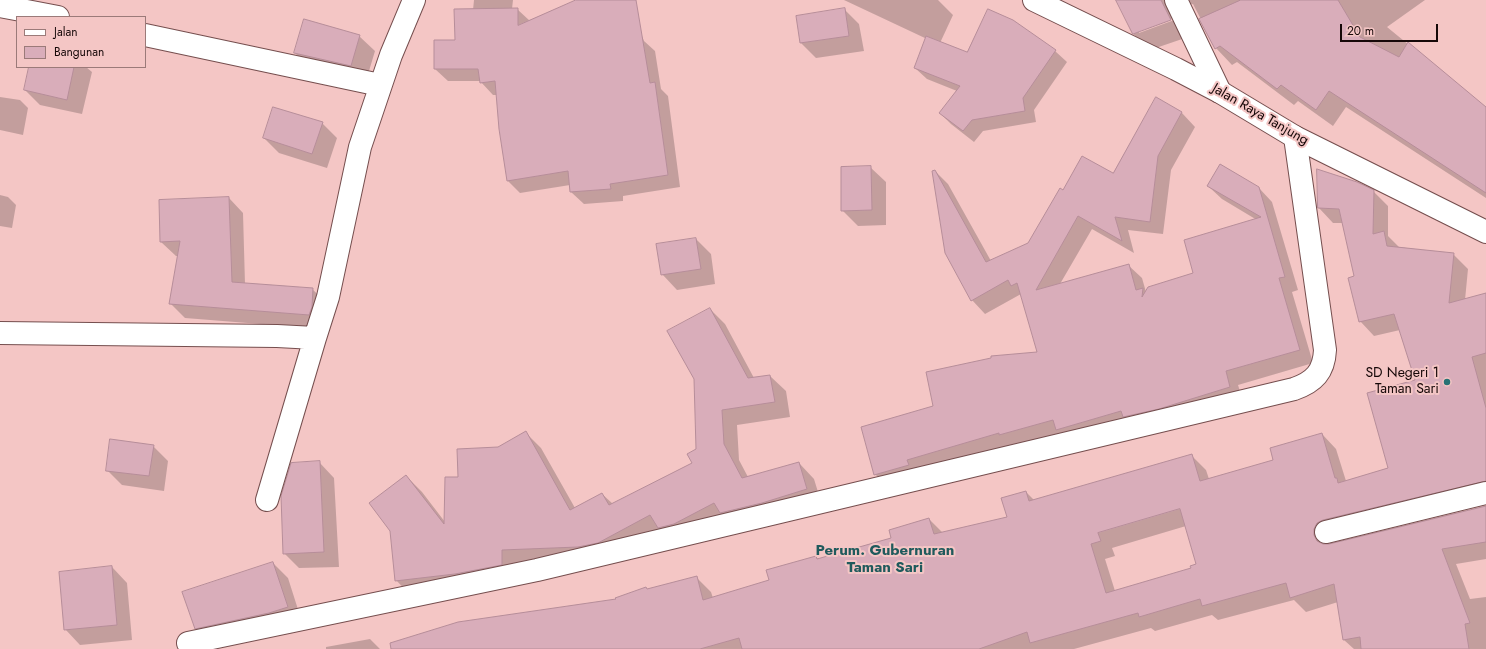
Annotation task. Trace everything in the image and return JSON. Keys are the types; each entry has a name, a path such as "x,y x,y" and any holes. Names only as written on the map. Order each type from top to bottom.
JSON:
{"street":[{"path":"268,500 328,297 360,146 391,55 414,0"},
{"name":"Jalan Raya Tanjung","path":"1034,0 1176,69 1220,92 1295,137 1486,232"},
{"path":"1176,0 1220,92"},
{"path":"0,6 53,16"},
{"path":"146,35 380,85"},
{"path":"188,643 537,570 1286,391 1305,385 1315,378 1321,367 1325,350 1295,137"},
{"path":"0,333 277,336 315,338"},
{"path":"1326,532 1486,493"}],"building":[{"path":"576,0 636,0 650,83 655,82 668,175 610,184 611,189 570,192 568,171 507,181 499,129 495,81 480,83 478,69 434,69 434,40 455,40 454,9 518,8 518,25"},
{"path":"1116,0 1161,0 1171,20 1133,34"},
{"path":"1241,0 1338,0 1360,37 1399,57 1408,42 1486,107 1486,193 1329,91 1316,110 1281,85 1277,89 1220,46 1215,49 1199,19"},
{"path":"845,8 849,36 800,43 796,16"},
{"path":"988,9 1013,20 1056,50 1023,98 1025,111 972,120 963,131 939,113 960,86 914,68 926,36 967,52"},
{"path":"304,19 360,35 351,66 294,53"},
{"path":"29,68 74,68 67,100 24,90"},
{"path":"1156,97 1182,112 1158,156 1150,222 1115,217 1122,241 1078,216 1036,290 1129,264 1136,290 1143,288 1142,297 1148,287 1193,273 1184,240 1261,217 1207,186 1220,164 1259,187 1285,277 1279,278 1300,350 1226,371 1230,387 1159,409 1123,417 1121,411 1056,430 1053,420 999,435 999,433 907,460 909,465 874,475 861,427 933,406 926,372 991,358 991,356 1037,352 1017,283 1011,286 1008,280 971,301 945,253 932,171 935,170 986,262 1028,243 1060,188 1063,190 1082,156 1113,173"},
{"path":"273,107 323,122 312,154 263,138"},
{"path":"871,166 872,210 841,211 841,167"},
{"path":"1317,169 1357,182 1374,190 1373,234 1384,231 1387,246 1454,253 1449,303 1486,293 1486,353 1472,357 1486,408 1486,481 1323,520 1317,523 1314,529 1314,535 1317,541 1323,544 1329,544 1486,506 1486,542 1442,549 1470,623 1465,624 1469,649 1361,649 1360,637 1343,640 1334,584 1290,598 1286,583 1202,606 1200,599 1139,617 1138,613 1030,643 1027,632 979,649 742,649 739,638 700,649 391,649 390,643 458,622 616,599 615,598 646,587 647,589 697,576 703,600 769,580 766,570 816,556 817,559 891,538 889,530 929,518 934,534 1007,517 1001,498 1026,491 1029,501 1192,454 1200,481 1273,460 1270,448 1322,433 1335,478 1337,478 1338,483 1388,468 1367,393 1415,380 1394,314 1359,322 1348,278 1354,276 1339,209 1318,208","holes":["1180,509 1196,564 1190,566 1191,568 1106,593 1091,544 1101,541 1098,533"]},
{"path":"229,197 232,282 313,288 312,307 309,315 169,304 180,241 160,242 159,200"},
{"path":"696,238 701,269 661,275 656,244"},
{"path":"710,308 748,378 770,375 775,402 722,410 724,444 742,478 799,462 807,489 762,503 720,513 714,503 674,524 658,528 650,515 598,543 578,547 502,550 502,565 455,574 395,581 390,531 369,503 406,475 444,524 445,477 458,477 457,449 498,447 526,431 570,510 602,493 609,505 692,463 687,454 696,449 694,379 667,331"},
{"path":"110,439 154,445 149,476 106,471"},
{"path":"320,461 324,552 283,554 281,496 291,463"},
{"path":"273,562 288,607 269,613 195,629 182,592"},
{"path":"112,566 117,625 64,630 59,572"}],"place":[{"name":"SD Negeri 1 Taman Sari","path":"1447,382"}],"district":[{"name":"Perum. Gubernuran Taman Sari","path":"885,560"}]}
